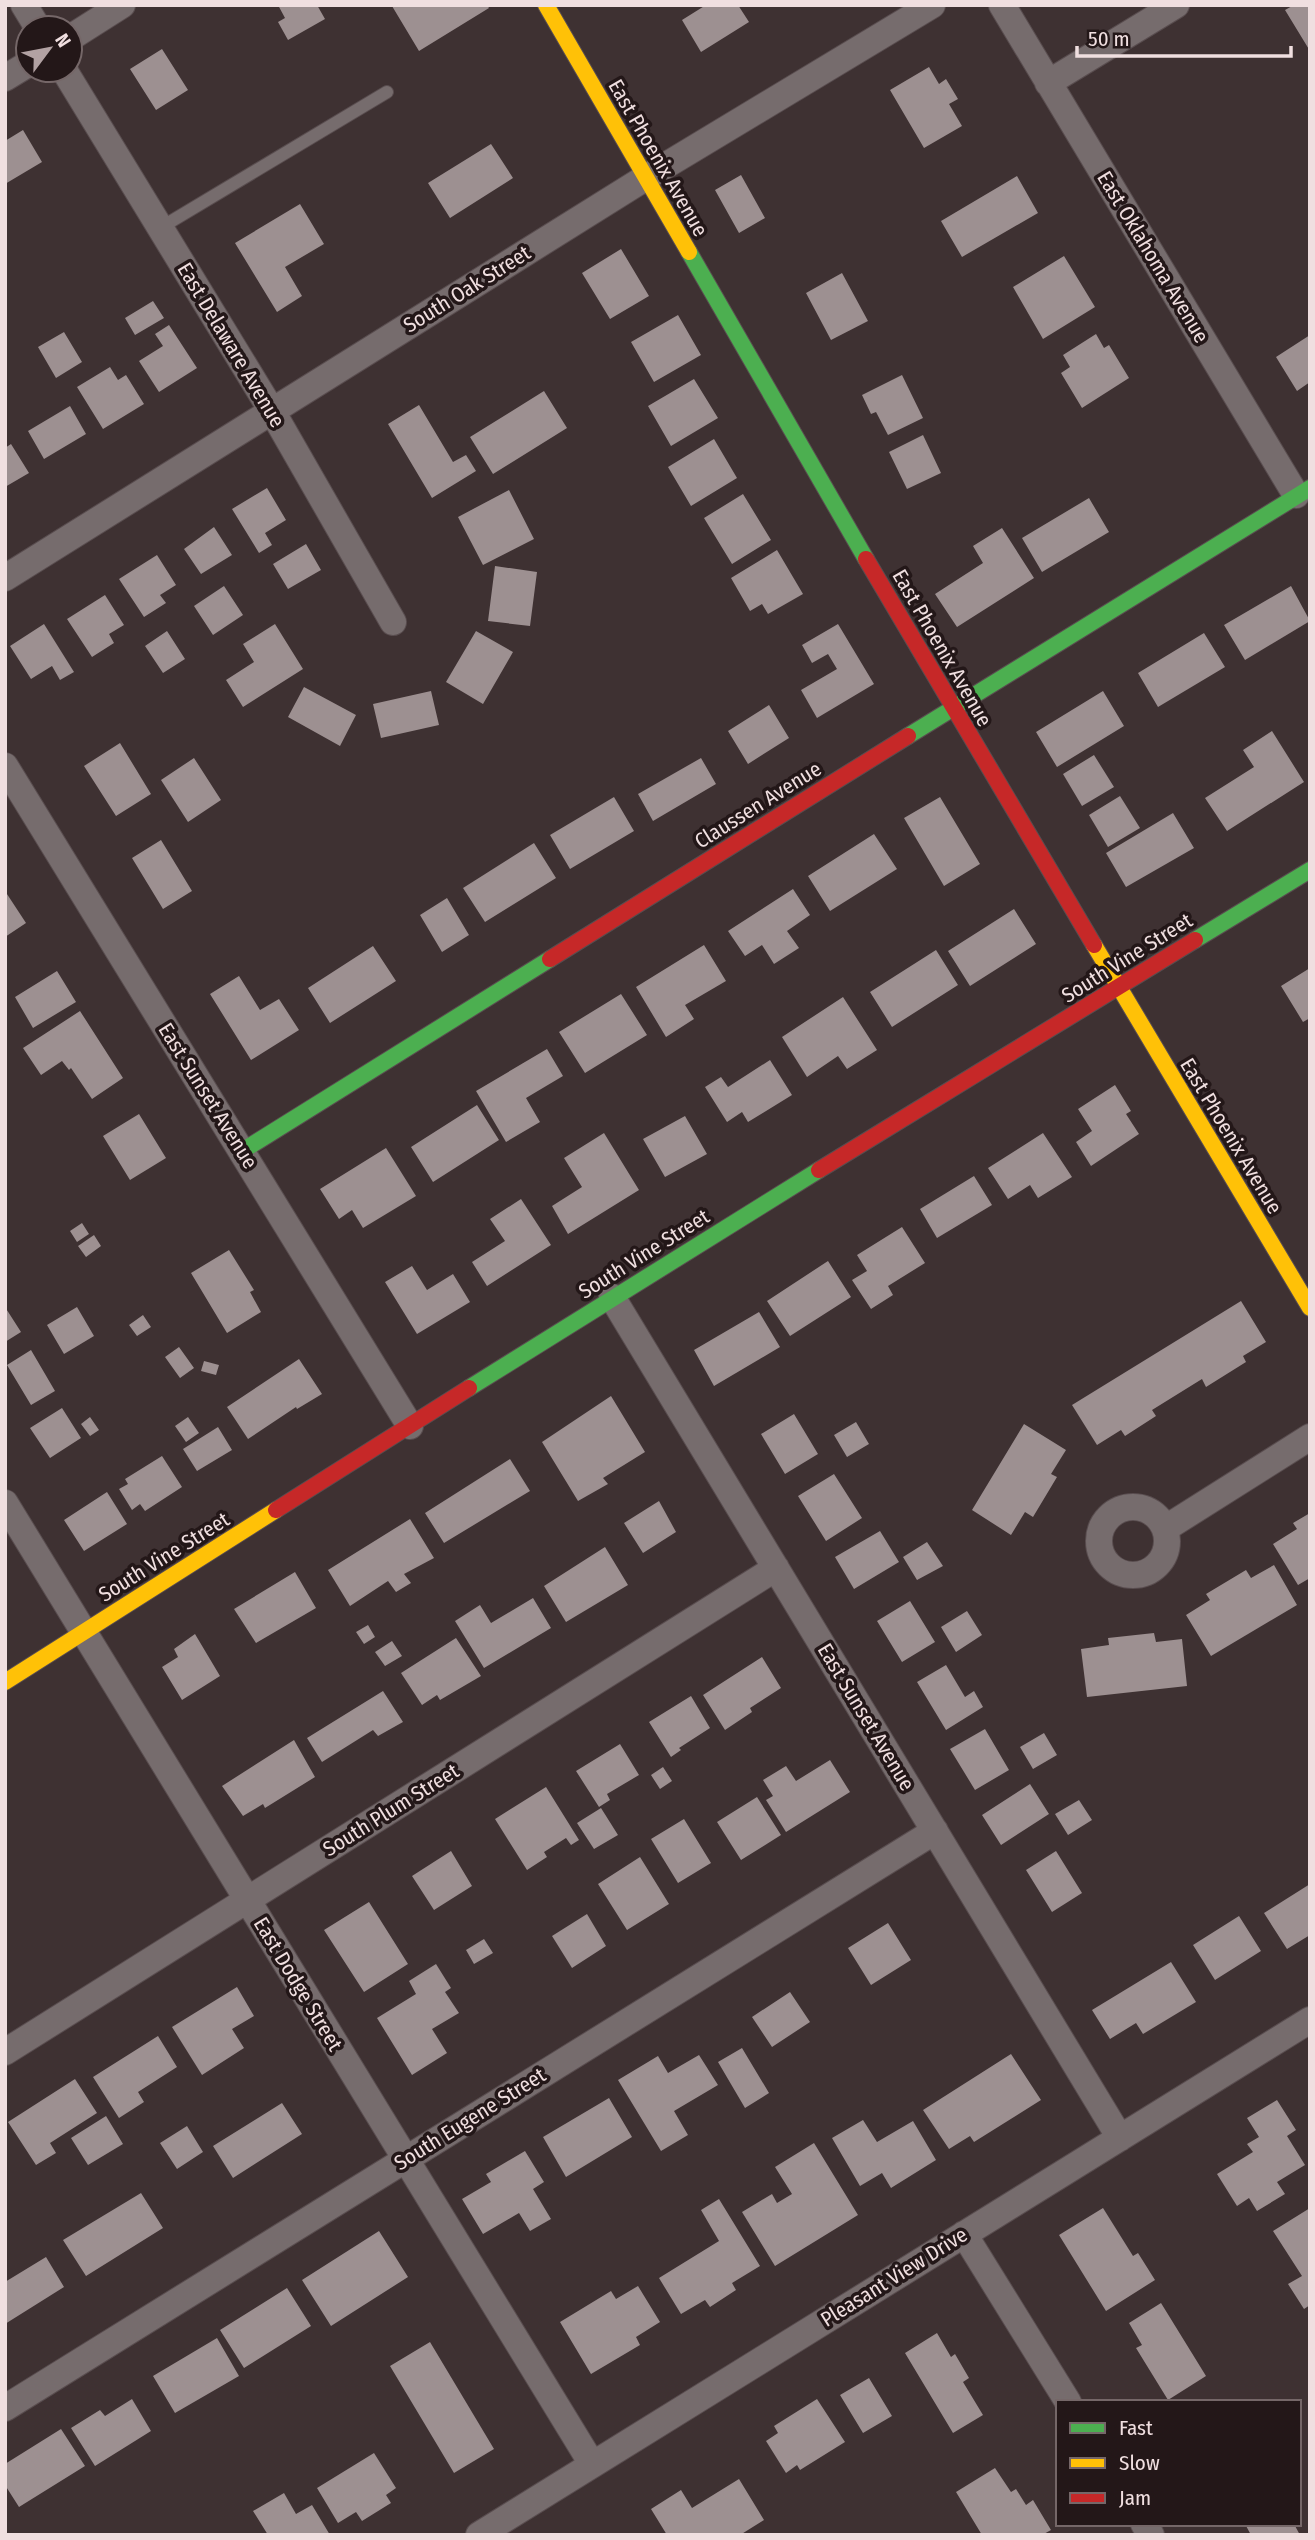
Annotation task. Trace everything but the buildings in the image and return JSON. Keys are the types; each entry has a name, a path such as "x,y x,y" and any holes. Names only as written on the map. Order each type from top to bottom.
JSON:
{"street":[{"path":"84,29 122,5"},
{"name":"East Phoenix Avenue","path":"546,5 952,708 1310,1308"},
{"name":"South Oak Street","path":"5,578 645,178 932,5"},
{"name":"East Oklahoma Avenue","path":"1002,5 1303,491"},
{"path":"1048,83 1176,5"},
{"name":"East Delaware Avenue","path":"73,84 272,411 393,622"},
{"name":"Claussen Avenue","path":"242,1151 1303,491"},
{"name":"East Sunset Avenue","path":"5,766 410,1426"},
{"name":"South Vine Street","path":"5,1682 612,1297 1310,870"},
{"name":"East Sunset Avenue","path":"612,1297 1120,2137"},
{"path":"1166,1528 1310,1437"},
{"name":"East Dodge Street","path":"5,1503 592,2465"},
{"name":"South Plum Street","path":"5,2052 776,1568"},
{"name":"South Eugene Street","path":"5,2408 934,1831"},
{"name":"Pleasant View Drive","path":"479,2535 1310,2020"},
{"path":"964,2234 1067,2400"}],"lane":[{"path":"160,228 387,92"}],"traffic: fast":[{"path":"689,252 866,559"},
{"path":"908,736 1310,488"},
{"path":"1195,940 1310,870"},
{"path":"242,1151 550,959"},
{"path":"469,1388 819,1170"}],"traffic: slow":[{"path":"546,5 689,252"},
{"path":"1094,945 1310,1308"},
{"path":"5,1682 276,1510"}],"traffic: jam":[{"path":"866,559 1094,945"},
{"path":"550,959 908,736"},
{"path":"819,1170 1195,940"},
{"path":"276,1510 469,1388"}]}
